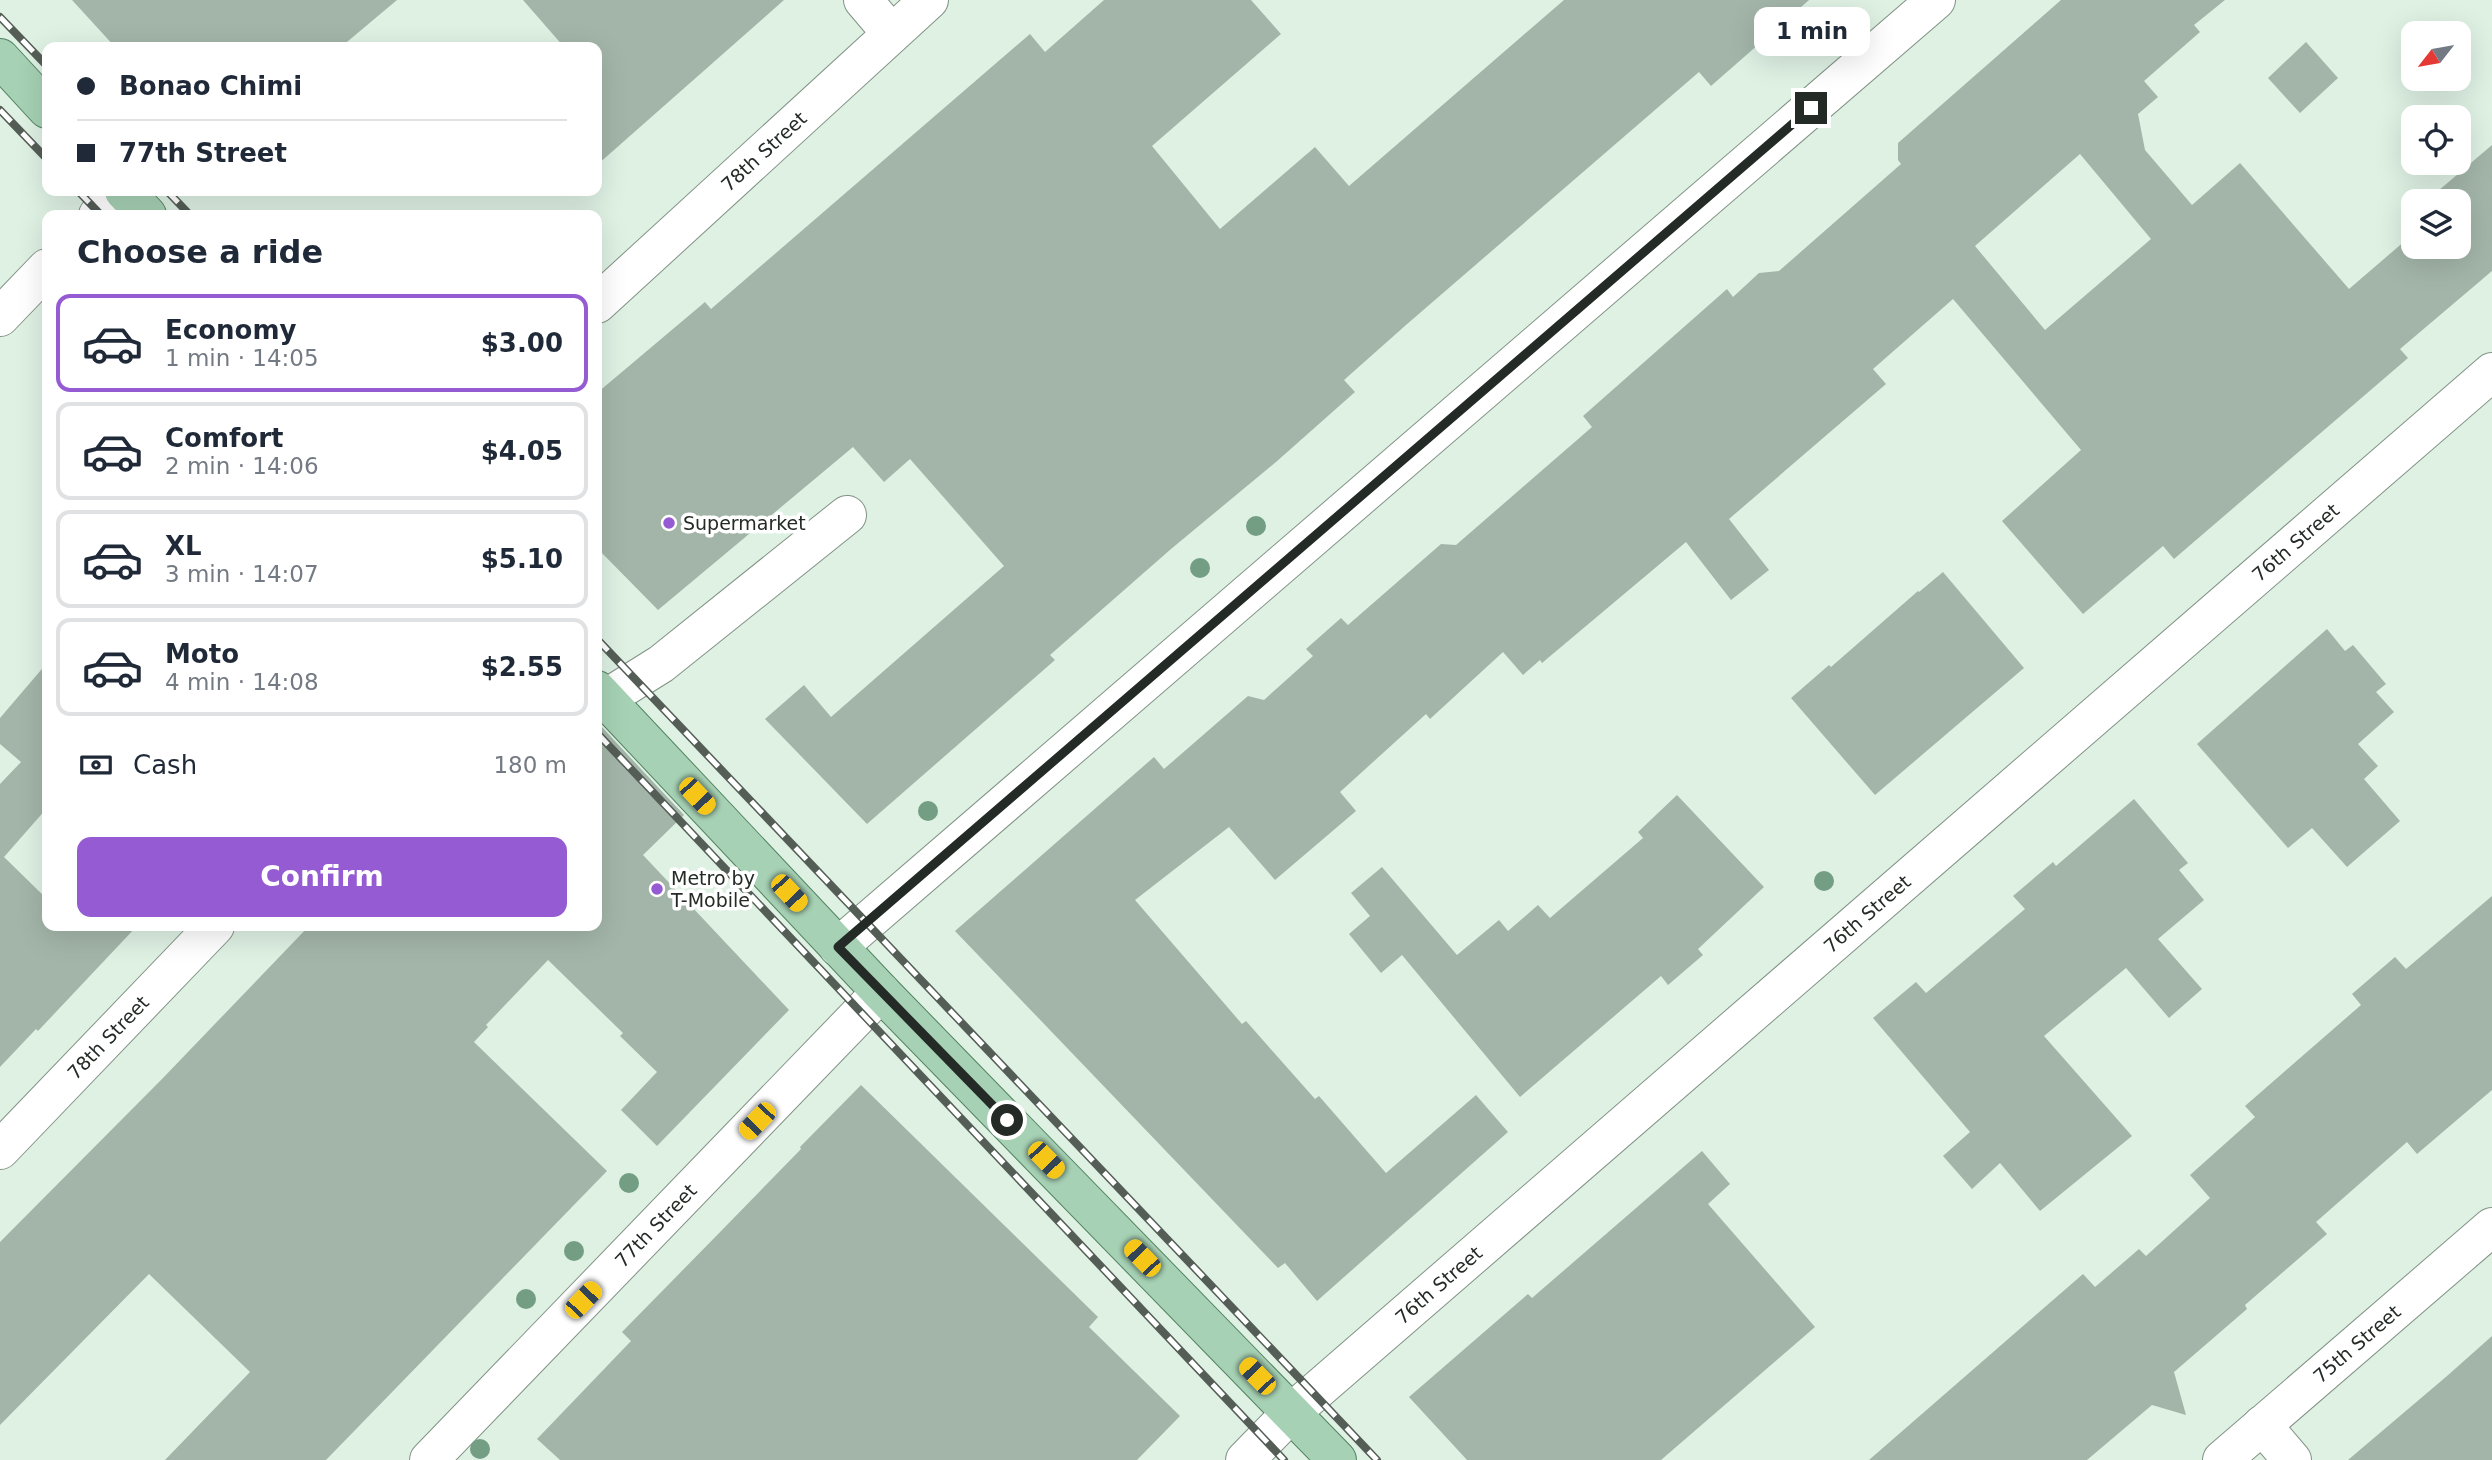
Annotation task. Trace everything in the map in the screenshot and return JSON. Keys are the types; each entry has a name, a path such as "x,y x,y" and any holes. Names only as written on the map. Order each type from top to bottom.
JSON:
{"main road":[{"path":"0,58 42,104"},
{"path":"128,196 142,210"},
{"path":"602,695 881,992 1337,1460"}],"street":[{"path":"863,0 891,33"},
{"name":"78th Street","path":"602,299 929,0"},
{"path":"838,947 1936,0"},
{"path":"103,210 118,196"},
{"path":"0,317 42,273"},
{"name":"76th Street","path":"1245,1460 1292,1412 2492,372"},
{"path":"602,694 661,664 847,514"},
{"name":"78th Street","path":"0,1150 210,931"},
{"name":"77th Street","path":"429,1460 881,992"},
{"name":"75th Street","path":"2222,1460 2492,1227"},
{"path":"2262,1425 2292,1460"}],"building":[{"path":"72,0 397,0 347,42 110,42"},
{"path":"523,0 784,0 602,161 602,42 560,42"},
{"path":"1104,0 1251,0 1281,34 1152,146 1220,229 1315,147 1349,186 1564,0 1809,0 1711,86 1699,72 1406,325 1344,380 1355,392 1050,655 1055,660 867,824 765,719 804,685 831,717 1004,566 910,459 884,482 853,447 658,610 602,553 602,389 705,302 711,309 1030,34 1045,52"},
{"path":"2061,0 2225,0 2194,25 2200,32 2144,81 2158,97 2138,114 2145,150 2192,205 2240,163 2349,289 2401,244 2401,259 2471,259 2471,189 2440,189 2457,175 2471,175 2471,163 2492,145 2492,271 2400,349 2408,358 2174,559 2163,546 2083,614 2002,521 2081,450 1953,299 1873,369 1886,384 1729,519 1769,570 1731,600 1686,542 1542,663 1540,660 1523,675 1503,652 1430,719 1426,714 1340,792 1356,811 1275,880 1229,827 1135,900 1242,1024 1246,1021 1315,1099 1319,1096 1386,1173 1476,1095 1508,1132 1317,1301 1285,1263 1278,1268 955,931 1154,757 1164,769 1248,696 1264,700 1313,656 1306,649 1341,618 1348,625 1441,544 1456,545 1592,427 1583,416 1727,289 1733,297 1759,273 1779,271 1901,164 1898,160 1898,143","holes":["2080,154 2151,239 2045,330 1975,246"]},
{"path":"2306,42 2338,78 2300,113 2268,78"},
{"path":"1943,572 2024,668 1875,795 1791,698"},
{"path":"2327,629 2345,651 2353,645 2386,684 2376,692 2394,712 2358,744 2378,766 2364,779 2400,821 2347,867 2312,828 2288,848 2197,744"},
{"path":"42,669 42,814 4,857 42,894 42,931 132,931 38,1031 36,1029 0,1067 0,784 21,762 0,744 0,718"},
{"path":"602,727 684,815 643,855 789,1010 657,1146 621,1110 657,1072 620,1036 623,1033 548,960 486,1025 488,1027 474,1042 607,1171 326,1460 165,1460 250,1372 149,1274 0,1425 0,1242 304,931 602,931"},
{"path":"1677,795 1764,887 1698,949 1703,955 1668,985 1661,976 1520,1097 1402,955 1381,973 1349,934 1370,916 1351,893 1382,867 1457,955 1499,920 1508,931 1538,905 1550,918 1643,838 1638,832"},
{"path":"2134,799 2188,863 2179,870 2204,900 2158,939 2202,989 2169,1018 2126,968 2044,1036 2132,1136 2040,1211 2000,1163 1972,1189 1943,1156 1970,1132 1873,1018 1916,982 1926,993 2025,909 2013,896 2053,862 2056,866"},
{"path":"2492,896 2492,1090 2417,1154 2407,1142 2316,1222 2327,1234 2245,1305 2247,1309 2174,1372 2186,1415 2152,1405 2087,1460 1869,1460 2083,1274 2095,1287 2139,1249 2146,1256 2210,1198 2190,1175 2255,1117 2245,1106 2361,1005 2352,994 2395,957 2406,969"},
{"path":"861,1085 1098,1317 1089,1327 1180,1416 1137,1460 560,1460 537,1439 631,1341 622,1332"},
{"path":"1702,1151 1730,1184 1708,1204 1815,1327 1661,1460 1467,1460 1409,1397 1528,1294 1532,1298"},
{"path":"2492,1336 2492,1460 2348,1460 2447,1376"}],"railway":[{"path":"0,17 42,61"},
{"path":"0,110 42,154"},
{"path":"83,196 96,210"},
{"path":"172,196 185,210"},
{"path":"602,644 1377,1460"},
{"path":"602,738 1284,1460"}],"place":[{"name":"Supermarket","path":"669,523"},
{"name":"Metro by T-Mobile","path":"657,889"}],"route":[{"path":"1007,1120 838,947 1811,108"}]}
